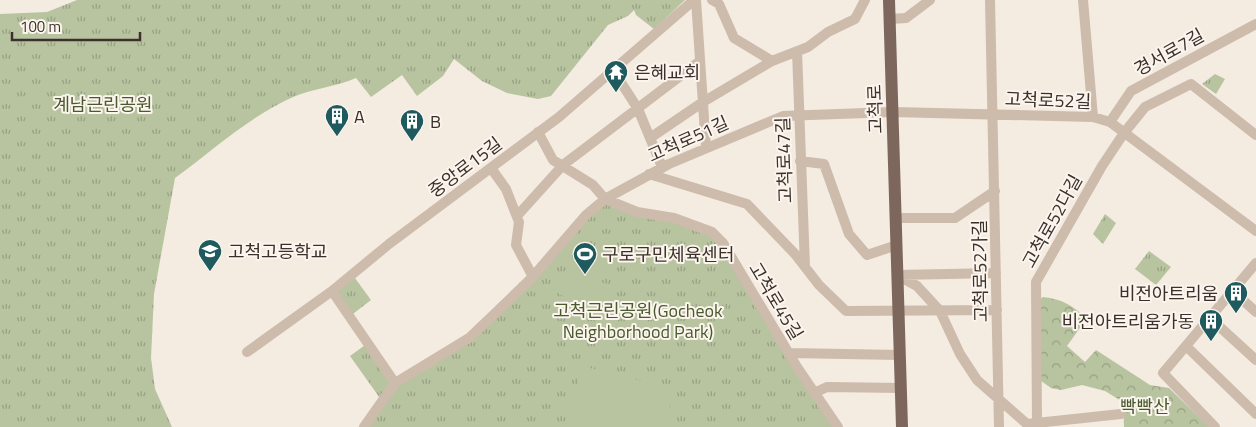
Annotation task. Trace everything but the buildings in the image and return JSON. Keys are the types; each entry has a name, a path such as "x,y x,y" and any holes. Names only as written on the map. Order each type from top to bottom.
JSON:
{"main road":[{"name":"고척로","path":"889,0 902,427"}],"street":[{"name":"중앙로15길","path":"695,0 706,148"},
{"name":"중앙로15길","path":"248,352 332,291 388,244 538,132 695,0"},
{"path":"712,0 719,4 734,38 772,61"},
{"path":"650,138 703,102 772,61 797,51 855,18 865,0"},
{"path":"890,19 906,18 930,0"},
{"name":"고척로52가길","path":"990,0 994,114 999,427"},
{"path":"1083,0 1093,117"},
{"name":"경서로7길","path":"1110,122 1131,91 1256,24"},
{"name":"고척로47길","path":"797,51 805,267"},
{"path":"517,216 563,165 700,61"},
{"path":"613,70 638,109 662,167"},
{"name":"고척로52다길","path":"1037,423 1036,282 1102,166 1124,133 1145,107 1191,84 1256,135"},
{"name":"고척로52길","path":"893,112 1093,117 1110,122 1256,231"},
{"name":"고척로51길","path":"364,427 395,383 469,338 533,276 586,215 605,199 662,167 783,116 893,112"},
{"name":"고척로45길","path":"538,132 553,160 592,185 605,199 637,212 674,218 712,232 723,243 789,354 838,427"},
{"path":"800,161 824,164 850,234 867,255 896,246"},
{"path":"491,168 506,189 520,222 516,244 533,276"},
{"name":"고척로47길","path":"649,174 747,204 819,285 846,311 898,312"},
{"path":"896,218 955,218 995,191"},
{"path":"1215,427 1163,373 1256,263"},
{"path":"897,275 996,272"},
{"path":"897,275 917,286 940,311 960,354 977,380 998,401 1027,424 1062,424 1121,414"},
{"path":"332,291 395,383"},
{"path":"1233,291 1256,312"},
{"path":"898,312 997,310"},
{"path":"1210,318 1256,360"},
{"path":"1186,346 1256,414"},
{"path":"789,354 900,355"},
{"path":"814,393 827,388 901,388"}],"green space":[{"name":"계남근린공원","path":"77,0 685,0 654,29 636,15 634,10 628,16 608,25 551,96 538,99 507,93 482,81 454,59 443,76 417,96 402,75 371,97 356,78 293,97 262,114 232,134 175,178 154,294 151,358 155,389 172,427 0,427 0,14 47,12"},
{"path":"1215,74 1225,79 1216,94 1202,84"},
{"name":"고척근린공원(Gocheok Neighborhood Park)","path":"605,199 712,232 838,427 364,427 382,401 350,356 368,343 395,382 452,349"},
{"path":"1105,214 1116,223 1103,244 1093,234"},
{"name":"구로구민체육센터","path":"601,243 615,250 600,281 609,286 597,312 557,293 570,266 574,268 584,247 596,253"},
{"path":"1149,251 1171,267 1156,285 1135,269"},
{"path":"352,274 371,300 349,317 332,291"},
{"name":"빡빡산","path":"1043,297 1056,299 1067,304 1087,318 1067,346 1085,362 1096,350 1150,385 1169,388 1209,427 1124,427 1123,402 1105,391 1082,385 1061,390 1051,388 1037,378 1036,301"},
{"path":"582,366 674,389 665,427 566,427"}],"place":[{"name":"은혜교회","path":"616,93"},
{"name":"A","path":"337,137"},
{"name":"B","path":"412,142"},
{"name":"고척고등학교","path":"210,272"},
{"name":"구로구민체육센터","path":"585,275"},
{"name":"비전아트리움","path":"1236,314"},
{"name":"비전아트리움가동","path":"1211,342"}]}
